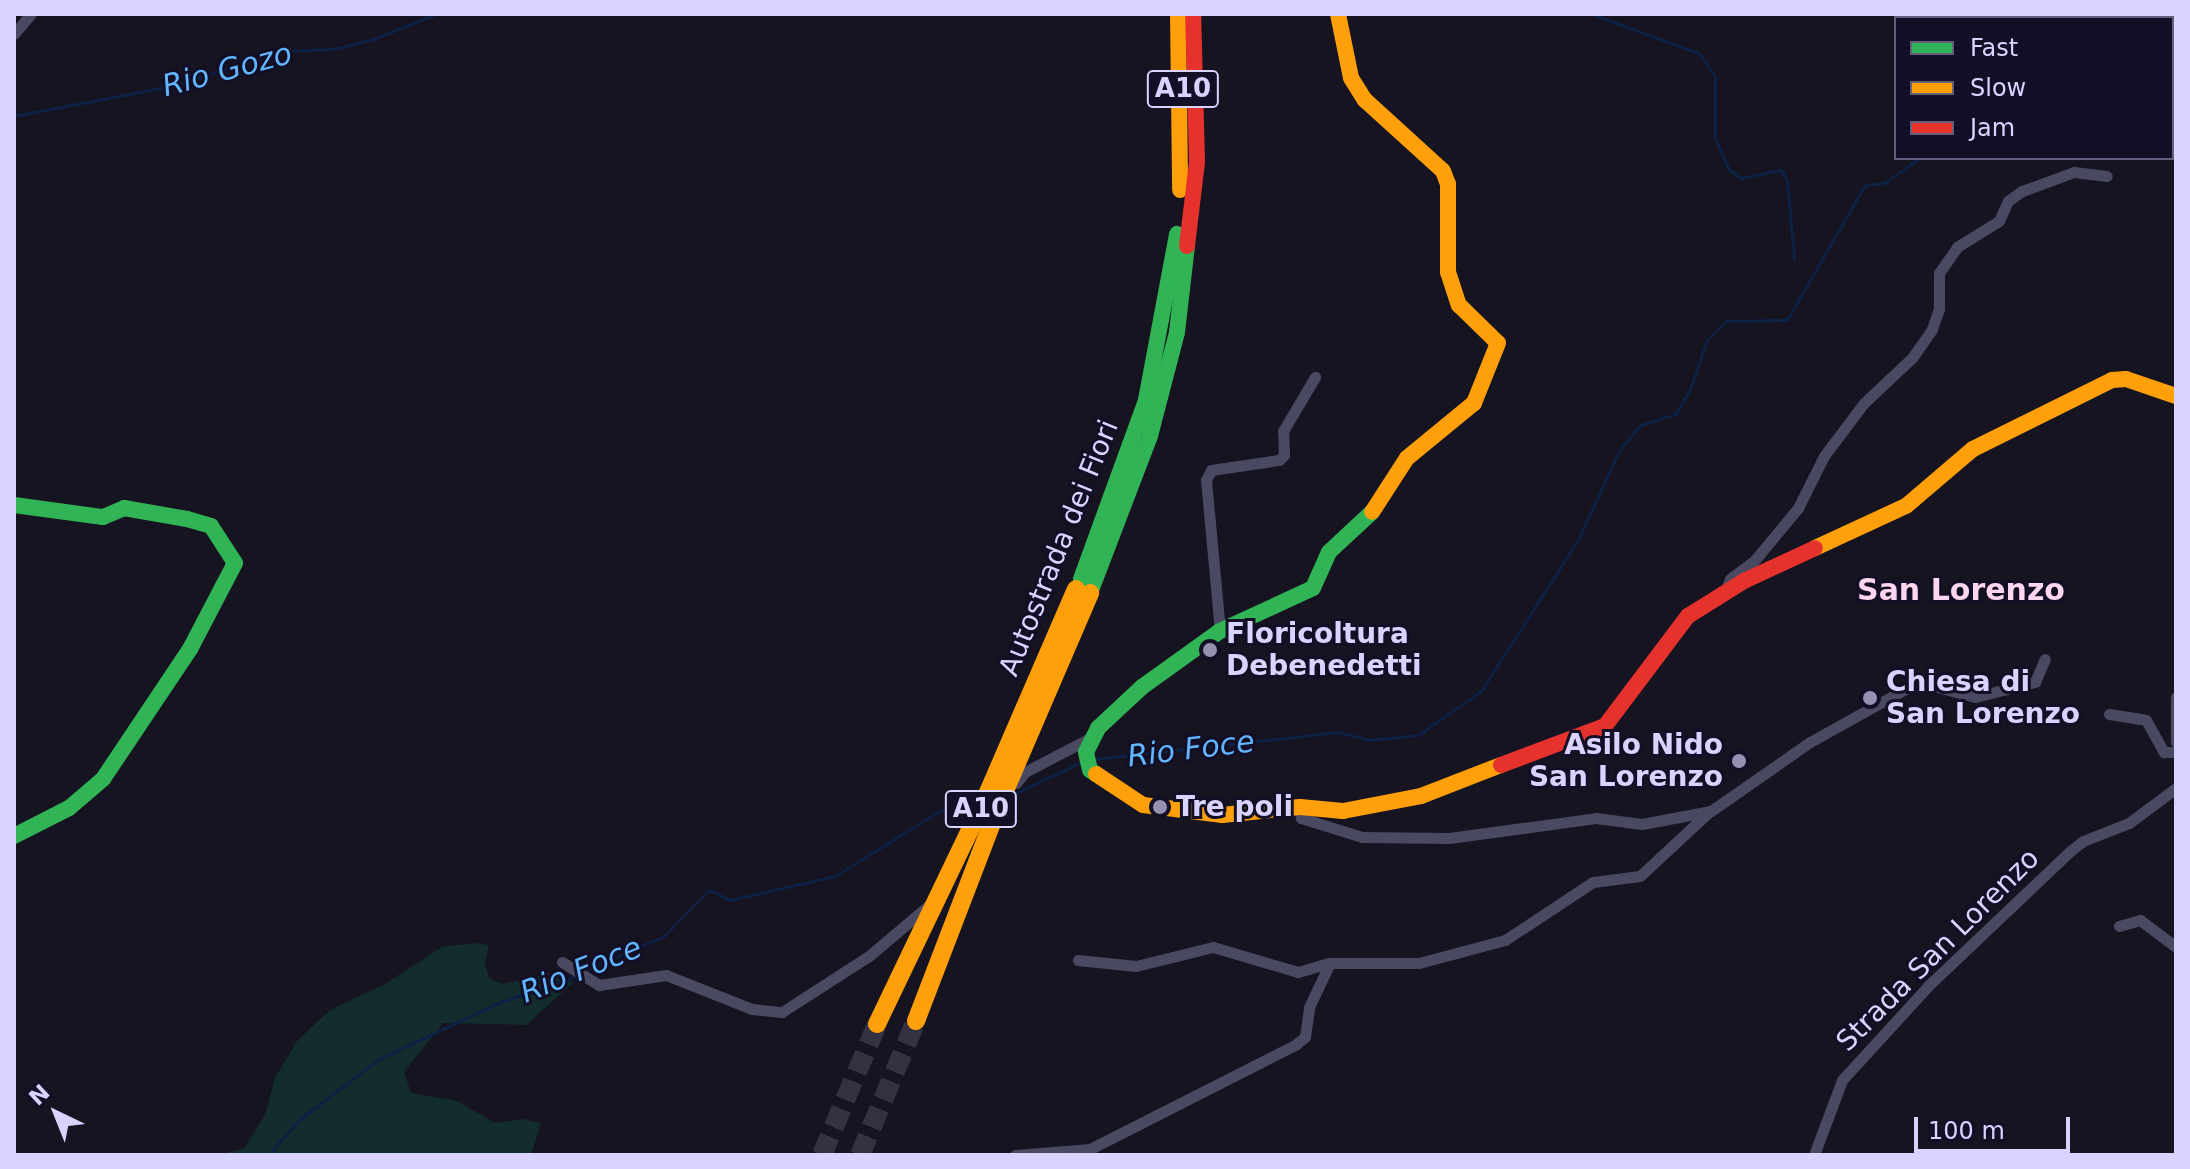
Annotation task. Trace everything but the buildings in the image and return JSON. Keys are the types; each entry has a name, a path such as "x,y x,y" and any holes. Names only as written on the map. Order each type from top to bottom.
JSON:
{"main road":[{"name":"Autostrada dei Fiori","path":"1178,14 1190,163"},
{"name":"Autostrada dei Fiori","path":"877,1024 1127,503 1166,378 1186,276 1193,14"},
{"path":"1338,14 1351,78 1365,100 1443,171 1448,184 1448,272 1459,305 1498,343 1474,403 1407,458 1368,517 1329,552 1313,588 1220,631 1142,687 1090,753 1143,805 1222,815 1300,807 1343,811 1421,796 1605,726 1688,616 1724,592 1906,506 1973,449 2112,380 2126,379 2176,396"},
{"path":"14,505 103,517 124,508 187,519 211,526 235,563 190,649 103,779 69,808 14,836"},
{"name":"Autostrada dei Fiori","path":"916,1021 1083,591"}],"street":[{"path":"14,34 31,14"},
{"path":"1724,592 1730,579 1754,561 1798,508 1824,456 1864,403 1912,358 1932,329 1939,309 1939,273 1957,247 1999,221 2008,201 2022,191 2074,172 2107,176"},
{"path":"1220,631 1206,480 1211,470 1279,460 1284,455 1283,431 1315,377"},
{"path":"1078,960 1136,966 1213,947 1298,972 1330,963 1419,963 1505,940 1593,882 1640,876 1711,811 1810,742 1918,682 1975,697 2035,682 2045,659"},
{"path":"2176,697 2176,742"},
{"path":"2109,714 2146,720 2164,752 2176,752"},
{"path":"562,962 599,985 666,975 752,1009 782,1012 796,1006 811,989 869,956 908,926 977,857 1000,827 1018,778 1090,753"},
{"name":"Strada San Lorenzo","path":"1814,1155 1842,1080 1917,997 2069,852 2083,841 2129,823 2176,788"},
{"path":"1300,807 1301,818 1362,837 1449,838 1596,818 1642,824 1711,811"},
{"path":"2119,926 2140,920 2176,947"},
{"path":"1015,1155 1090,1149 1295,1045 1305,1037 1309,1007 1330,963"}],"green space":[{"path":"473,943 489,945 485,963 489,978 502,984 557,972 573,983 526,1025 443,1023 404,1072 411,1093 457,1101 495,1123 523,1119 541,1123 531,1155 218,1155 244,1148 265,1115 275,1078 297,1041 330,1010 385,984 442,947"}],"waterway":[{"name":"Rio Gozo","path":"14,116 172,86 280,51 334,49 371,40 436,14"},
{"name":"Rio Gozo","path":"1592,14 1700,54 1715,76 1715,138 1729,169 1741,178 1781,170 1787,180 1794,259"},
{"name":"Rio Foce","path":"1095,759 1339,732 1369,740 1418,735 1481,691 1578,540 1619,451 1640,425 1675,414 1689,392 1707,340 1727,321 1787,320 1865,185 1884,183 1917,160"},
{"name":"Rio Foce","path":"1012,795 1083,761"},
{"name":"Rio Foce","path":"584,971 664,936 709,890 730,900 835,876 941,810 973,802"},
{"name":"Rio Foce","path":"268,1155 300,1119 379,1059 498,1003 578,975"}],"tunnel":[{"path":"860,1155 916,1021"},
{"path":"822,1155 877,1024"}],"traffic: fast":[{"path":"1081,579 1146,400 1177,234"},
{"path":"1090,593 1150,436 1177,332 1187,246"},
{"path":"14,505 103,517 124,508 187,519 211,526 235,563 190,649 103,779 69,808 14,836"},
{"path":"1096,774 1090,770 1086,752 1098,728 1142,687 1220,631 1313,588 1329,552 1372,512"}],"traffic: slow":[{"path":"1178,14 1180,190"},
{"path":"1338,14 1351,78 1365,100 1443,171 1448,184 1448,272 1459,305 1498,343 1474,403 1407,458 1372,512"},
{"path":"1815,548 1906,506 1973,449 2112,380 2126,379 2176,396"},
{"path":"877,1024 989,790 1076,589"},
{"path":"916,1021 998,807 1090,593"},
{"path":"1096,774 1143,805 1222,815 1300,807 1343,811 1421,796 1501,765"}],"traffic: jam":[{"path":"1187,246 1197,162 1193,14"},
{"path":"1501,765 1605,726 1688,616 1744,581 1815,548"}],"place":[{"name":"Floricoltura Debenedetti","path":"1210,650"},
{"name":"Chiesa di San Lorenzo","path":"1870,698"},
{"name":"Asilo Nido San Lorenzo","path":"1739,761"},
{"name":"Tre poli","path":"1160,807"}],"district":[{"name":"San Lorenzo","path":"1961,590"}]}
